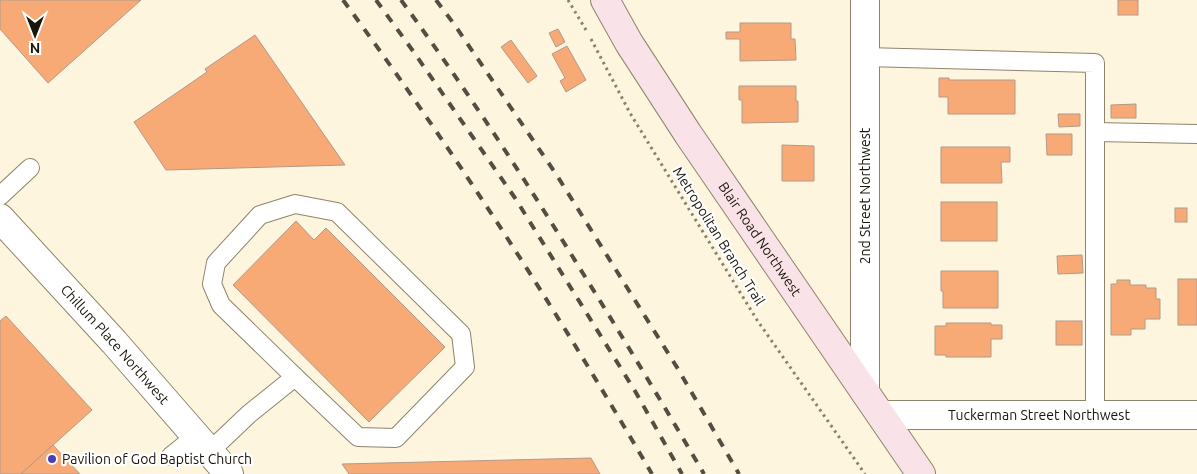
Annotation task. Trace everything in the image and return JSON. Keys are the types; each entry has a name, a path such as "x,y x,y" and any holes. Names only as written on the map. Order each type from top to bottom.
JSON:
{"main road":[{"name":"Blair Road Northwest","path":"605,0 688,134 921,474"}],"street":[{"name":"2nd Street Northwest","path":"865,0 865,392"},
{"name":"Chillum Place Northwest","path":"0,218 114,342 229,474"},
{"name":"Tuckerman Street Northwest","path":"881,415 1197,415"}],"lane":[{"path":"865,57 1095,63 1095,415"},
{"path":"1095,132 1197,134"},
{"path":"0,196 30,168"},
{"path":"295,204 337,212 461,334 465,367 396,438 358,437 295,377 221,306 212,284 216,262 260,215 295,204"},
{"path":"171,456 203,444 249,414 295,377"}],"path":[{"name":"Metropolitan Branch Trail","path":"568,0 630,113 757,320 865,474"}],"building":[{"path":"0,0 141,0 48,83 0,29"},
{"path":"1118,0 1138,0 1138,15 1118,15"},
{"path":"740,23 791,23 791,39 795,39 796,60 740,61 740,39 726,39 726,32 740,32"},
{"path":"558,29 565,42 556,47 549,33"},
{"path":"255,35 345,165 166,170 134,122 207,72 205,69"},
{"path":"511,40 537,76 528,83 501,47"},
{"path":"567,46 586,80 566,92 560,81 565,78 552,54"},
{"path":"939,78 949,78 949,80 1015,80 1015,114 948,114 948,97 939,97"},
{"path":"739,86 796,86 798,122 742,123 742,100 739,100"},
{"path":"1136,104 1136,118 1111,118 1111,105"},
{"path":"1058,114 1080,114 1080,126 1059,127"},
{"path":"1046,134 1072,134 1072,155 1047,155"},
{"path":"782,145 814,146 814,181 782,181"},
{"path":"941,147 1010,147 1010,162 1001,162 1002,183 941,183"},
{"path":"941,202 997,202 997,241 941,241"},
{"path":"1175,208 1187,208 1187,222 1175,222"},
{"path":"296,221 314,240 326,228 445,347 369,422 233,285"},
{"path":"1082,255 1083,273 1058,274 1057,256"},
{"path":"941,271 998,271 998,308 943,308"},
{"path":"1178,279 1197,279 1197,325 1178,325"},
{"path":"1117,280 1130,280 1130,285 1146,285 1146,288 1156,288 1156,299 1160,299 1160,319 1145,319 1145,329 1131,329 1131,335 1111,335 1111,284 1117,284"},
{"path":"6,316 92,410 21,474 0,474 0,321"},
{"path":"1056,321 1082,321 1082,345 1056,345"},
{"path":"946,323 991,323 991,325 1002,325 1002,339 991,339 991,357 946,357 946,355 935,355 935,326 946,326"},
{"name":"Pavilion of God Baptist Church","path":"53,445 80,474 21,474"},
{"path":"591,458 600,474 349,474 342,464"}],"railway":[{"path":"343,0 385,57 504,233 542,292 652,474"},
{"path":"376,0 515,198 635,391 682,474"},
{"path":"401,0 470,98 536,199 627,344 704,474"},
{"path":"436,0 556,174 678,369 739,474"}],"place":[{"name":"Pavilion of God Baptist Church","path":"52,459"}]}
